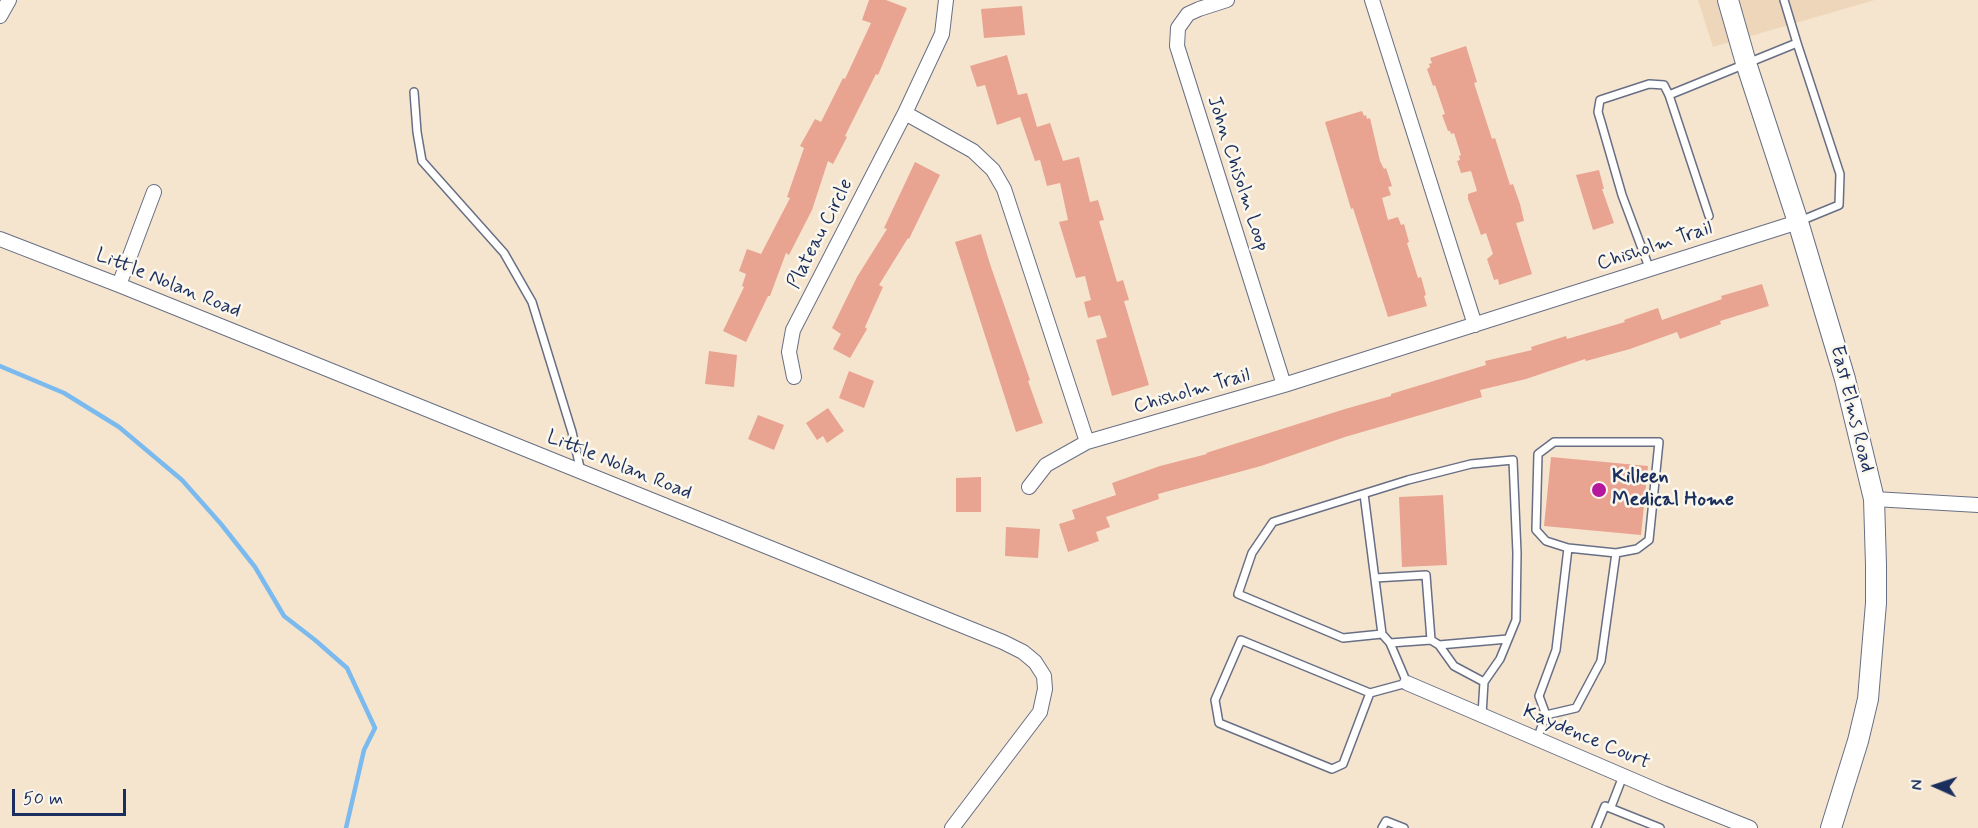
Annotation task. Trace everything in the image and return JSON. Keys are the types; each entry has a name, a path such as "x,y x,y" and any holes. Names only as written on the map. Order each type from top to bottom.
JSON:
{"main road":[{"name":"East Elms Road","path":"1728,0 1845,379 1874,499 1876,603 1868,699 1832,828"}],"street":[{"path":"0,16 9,0"},
{"path":"946,0 942,34 905,113 973,152 993,170 1004,189 1087,442"},
{"name":"John Chisolm Loop","path":"1227,0 1188,14 1178,28 1177,46 1284,385"},
{"path":"1372,0 1475,325"},
{"name":"Plateau Circle","path":"794,377 789,352 793,330 905,113"},
{"path":"119,285 153,192"},
{"name":"Chisholm Trail","path":"1029,487 1046,465 1087,442 1284,385 1798,222"},
{"name":"Little Nolan Road","path":"0,239 119,285 1023,652 1035,662 1044,675 1045,689 1040,712 952,828"},
{"path":"1874,499 1978,505"},
{"name":"Kaydence Court","path":"1407,683 1750,828"}],"lane":[{"path":"1784,0 1840,174 1839,205 1798,222"},
{"path":"1669,95 1797,43"},
{"path":"1650,270 1622,195 1598,112 1600,100 1649,84 1664,85 1709,216"},
{"path":"414,92 422,161 504,253 532,302 572,432 581,472"},
{"path":"1554,442 1659,442 1649,540 1637,549 1616,554 1568,548 1546,541 1536,530 1538,454 1554,442"},
{"path":"1382,634 1343,639 1238,594 1252,553 1273,522 1408,480 1471,464 1513,460 1516,620 1500,659 1484,682 1482,715"},
{"path":"1364,494 1382,634 1390,643 1407,683 1371,693 1241,640 1215,699 1219,723 1332,769 1343,764 1371,693"},
{"path":"1537,739 1546,715 1539,696 1556,650 1568,548"},
{"path":"1546,715 1576,708 1601,661 1616,554"},
{"path":"1375,578 1426,575 1431,640"},
{"path":"1439,645 1508,639"},
{"path":"1390,643 1431,640 1439,645 1454,666 1484,682"},
{"path":"1611,807 1623,776"},
{"path":"1596,828 1605,806 1660,828"},
{"path":"1382,828 1386,821 1404,828"}],"shaded area":[{"path":"1698,0 1875,0 1713,47"}],"building":[{"path":"869,0 886,0 907,8 878,75 876,74 845,136 847,137 833,164 828,161 812,210 789,255 786,253 770,296 746,342 723,331 744,287 742,286 746,274 739,271 747,249 761,254 790,198 787,197 804,148 800,146 815,119 821,122 843,78 845,79 871,23 862,20"},
{"path":"1022,6 1025,35 984,38 981,9"},
{"path":"1466,46 1477,82 1474,83 1492,139 1495,138 1510,185 1513,184 1520,204 1524,221 1516,223 1532,274 1499,285 1498,279 1494,280 1487,259 1493,254 1486,233 1481,235 1468,199 1468,194 1477,191 1471,171 1461,173 1457,161 1460,160 1461,155 1454,133 1451,134 1448,131 1442,115 1445,114 1427,69 1432,63 1430,58"},
{"path":"1007,55 1018,95 1027,93 1037,127 1050,123 1063,161 1079,157 1090,202 1098,200 1104,220 1099,221 1117,282 1123,280 1129,300 1124,301 1149,385 1112,396 1096,340 1107,337 1100,315 1088,318 1084,302 1091,300 1085,276 1076,278 1059,222 1068,220 1060,183 1047,186 1040,160 1035,161 1020,117 997,125 985,85 977,87 970,66"},
{"path":"1362,111 1367,119 1370,118 1380,161 1384,169 1386,168 1392,186 1388,187 1391,195 1382,198 1388,220 1398,217 1401,225 1404,224 1409,242 1407,243 1426,295 1424,296 1427,306 1388,317 1353,208 1351,209 1325,122"},
{"path":"915,162 940,175 909,239 879,285 883,287 865,327 867,329 850,358 833,349 841,334 832,328 857,277 887,229 884,228"},
{"path":"1599,170 1604,189 1602,189 1614,223 1593,230 1576,175"},
{"path":"981,234 1043,423 1016,432 955,242"},
{"path":"1762,284 1769,306 1720,321 1721,324 1680,339 1677,332 1630,349 1586,361 1585,359 1526,379 1480,390 1482,397 1345,437 1261,466 1158,494 1159,499 1106,517 1110,527 1096,532 1099,541 1068,552 1059,524 1075,519 1072,510 1116,495 1112,483 1160,466 1207,454 1391,396 1391,394 1486,365 1485,361 1532,350 1531,347 1566,336 1567,339 1625,322 1624,320 1658,308 1662,320 1722,299 1721,296"},
{"path":"709,351 737,355 734,387 705,384"},
{"path":"849,371 874,381 864,408 839,398"},
{"path":"828,408 844,431 827,443 823,436 817,440 806,423"},
{"path":"758,415 784,425 774,450 748,439"},
{"path":"1551,457 1648,466 1641,535 1544,526"},
{"path":"981,477 981,512 956,512 956,478"},
{"path":"1443,495 1447,565 1402,567 1399,497"},
{"path":"1006,527 1040,529 1038,558 1005,556"}],"waterway":[{"path":"0,366 64,393 119,427 182,480 255,567 284,616 347,668 375,728 364,750 346,828"}],"place":[{"name":"Killeen Medical Home","path":"1599,490"}]}
